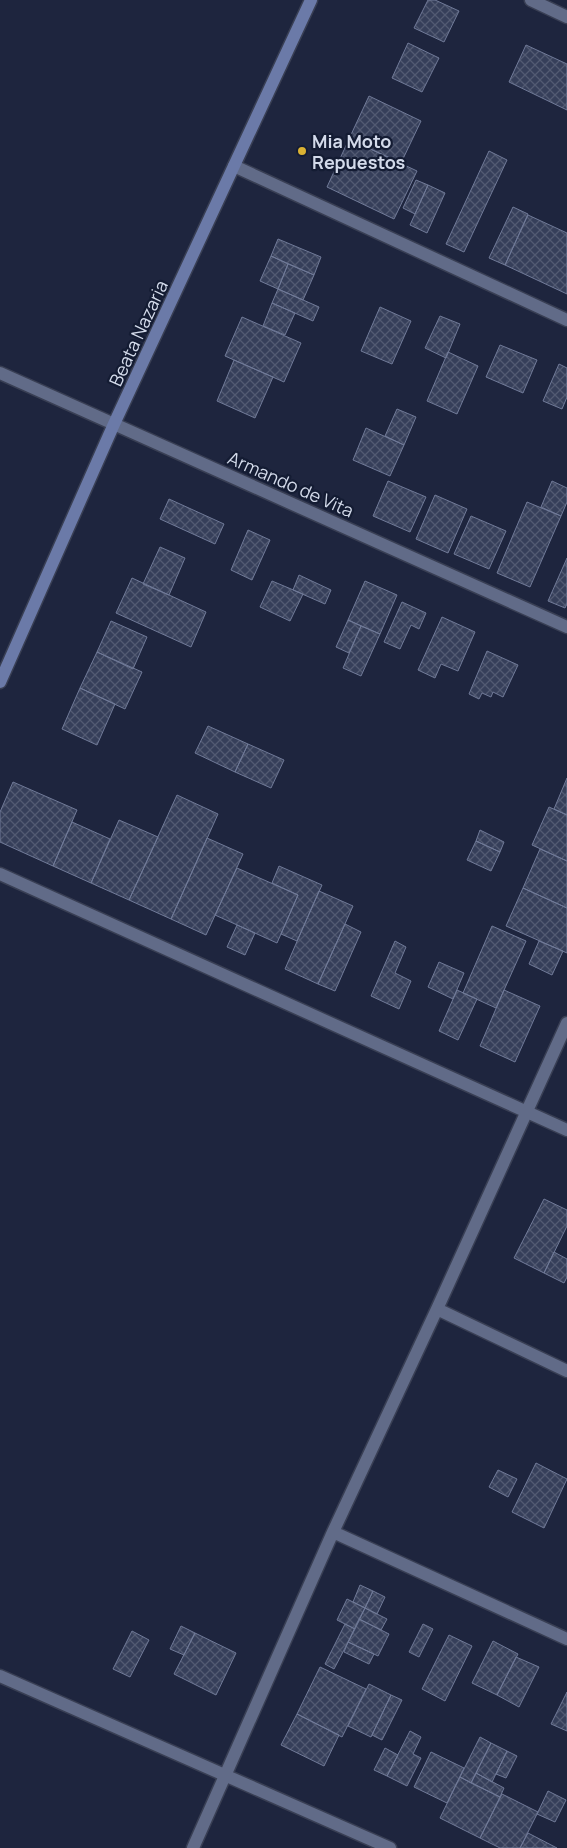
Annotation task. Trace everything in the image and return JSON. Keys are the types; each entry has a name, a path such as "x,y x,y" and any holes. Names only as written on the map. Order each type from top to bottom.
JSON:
{"main road":[{"name":"Beata Nazaria","path":"0,682 114,424 312,0"}],"street":[{"path":"530,0 567,17"},
{"path":"234,166 567,320"},
{"name":"Armando de Vita","path":"0,373 567,627"},
{"path":"0,874 567,1130"},
{"path":"194,1848 333,1532 567,1023"},
{"path":"437,1309 567,1371"},
{"path":"333,1532 567,1639"},
{"path":"0,1676 390,1848"}],"building":[{"path":"428,0 435,0 459,11 444,42 414,28"},
{"path":"408,43 439,58 422,92 392,78"},
{"path":"526,45 567,64 567,110 509,82"},
{"path":"369,96 421,121 401,163 349,139"},
{"path":"349,139 417,171 394,219 327,187"},
{"path":"489,151 507,160 464,252 446,244"},
{"path":"416,180 428,185 415,214 403,208"},
{"path":"428,185 445,193 427,233 410,225"},
{"path":"513,207 528,214 505,265 489,258"},
{"path":"528,215 567,233 567,294 505,265"},
{"path":"278,239 321,257 314,275 271,256"},
{"path":"271,256 288,264 278,289 260,281"},
{"path":"288,264 314,275 303,300 278,289"},
{"path":"278,289 319,307 313,321 272,303"},
{"path":"272,303 295,313 285,335 263,326"},
{"path":"380,307 411,321 392,364 361,351"},
{"path":"440,316 460,324 446,358 425,348"},
{"path":"242,317 301,343 284,382 225,356"},
{"path":"500,345 537,360 523,393 486,377"},
{"path":"448,352 478,366 457,414 427,401"},
{"path":"234,360 273,377 255,418 217,401"},
{"path":"559,364 567,368 567,397 562,409 543,401"},
{"path":"397,409 416,417 404,445 385,436"},
{"path":"366,428 404,445 390,476 353,460"},
{"path":"388,481 426,497 410,532 373,516"},
{"path":"552,481 567,488 567,502 561,516 541,507"},
{"path":"435,495 467,509 448,553 416,539"},
{"path":"169,499 224,524 215,544 160,519"},
{"path":"527,502 561,516 530,587 497,573"},
{"path":"471,516 506,531 489,569 454,554"},
{"path":"248,530 270,540 252,580 231,570"},
{"path":"160,547 185,558 169,595 143,584"},
{"path":"567,558 567,604 565,608 548,601"},
{"path":"299,575 331,590 325,604 293,590"},
{"path":"132,578 206,612 191,647 116,613"},
{"path":"272,581 303,594 290,621 260,607"},
{"path":"365,581 397,595 380,634 348,620"},
{"path":"402,602 426,613 419,629 411,625 400,649 384,642"},
{"path":"442,617 475,632 458,671 441,664 435,678 418,670"},
{"path":"348,620 361,626 349,653 336,647"},
{"path":"111,621 147,637 133,669 97,652"},
{"path":"361,626 380,634 361,676 343,668"},
{"path":"487,651 518,665 503,697 493,692 491,697 482,693 479,699 469,694"},
{"path":"97,652 142,672 125,709 80,688"},
{"path":"80,688 115,704 97,745 62,729"},
{"path":"208,726 248,744 235,772 195,753"},
{"path":"248,744 284,760 271,788 235,772"},
{"path":"567,778 567,815 554,809"},
{"path":"13,782 77,810 53,866 0,842 0,812"},
{"path":"177,795 218,814 171,919 129,900"},
{"path":"549,807 567,815 567,861 532,845"},
{"path":"119,820 158,837 129,900 91,883"},
{"path":"72,822 110,839 91,883 53,866"},
{"path":"480,830 504,842 500,852 476,841"},
{"path":"207,838 243,854 206,935 171,919"},
{"path":"476,841 500,852 491,871 467,860"},
{"path":"540,849 567,861 567,908 523,888"},
{"path":"279,866 322,885 297,941 281,934 298,895 272,883"},
{"path":"237,868 298,895 277,943 215,915"},
{"path":"523,888 567,908 567,953 506,926"},
{"path":"319,891 353,906 318,984 285,969"},
{"path":"345,924 361,932 335,991 318,984"},
{"path":"237,925 255,933 245,955 227,947"},
{"path":"492,926 526,941 496,1008 463,993"},
{"path":"395,941 406,947 395,973 411,981 399,1009 371,996"},
{"path":"539,941 563,951 552,975 529,964"},
{"path":"439,962 464,973 453,999 428,987"},
{"path":"457,990 477,999 458,1040 439,1031"},
{"path":"504,990 540,1006 515,1062 480,1046"},
{"path":"544,1199 567,1210 567,1226 544,1273 514,1258"},
{"path":"554,1252 567,1259 567,1277 564,1283 544,1273"},
{"path":"536,1463 567,1479 544,1528 512,1512"},
{"path":"498,1470 517,1479 508,1497 489,1487"},
{"path":"360,1585 373,1591 365,1608 353,1602"},
{"path":"373,1591 385,1597 377,1614 365,1608"},
{"path":"347,1599 365,1608 355,1629 337,1620"},
{"path":"365,1608 387,1619 381,1630 359,1619"},
{"path":"359,1619 389,1634 378,1656 348,1642"},
{"path":"345,1624 355,1629 334,1669 325,1664"},
{"path":"423,1624 433,1629 419,1657 409,1652"},
{"path":"181,1626 195,1633 184,1655 170,1649"},
{"path":"132,1631 149,1640 130,1677 113,1669"},
{"path":"195,1633 236,1653 216,1695 174,1674"},
{"path":"449,1635 472,1646 445,1701 422,1689"},
{"path":"493,1641 518,1654 497,1695 472,1683"},
{"path":"348,1642 374,1654 369,1664 344,1652"},
{"path":"516,1657 539,1667 519,1707 497,1695"},
{"path":"320,1667 366,1689 342,1737 297,1714"},
{"path":"369,1684 391,1695 371,1737 348,1726"},
{"path":"567,1692 567,1731 551,1724"},
{"path":"391,1695 402,1700 382,1740 372,1735"},
{"path":"297,1714 339,1735 324,1766 281,1745"},
{"path":"410,1731 421,1737 413,1754 421,1758 407,1786 387,1776"},
{"path":"480,1737 491,1743 471,1783 460,1777"},
{"path":"491,1743 507,1751 492,1782 476,1773"},
{"path":"385,1748 398,1755 387,1776 374,1770"},
{"path":"507,1751 517,1756 506,1778 496,1774"},
{"path":"431,1752 464,1768 447,1803 414,1787"},
{"path":"476,1773 504,1788 500,1797 471,1783"},
{"path":"460,1777 500,1797 480,1838 440,1818"},
{"path":"548,1791 566,1800 555,1822 537,1814"},
{"path":"502,1794 538,1812 520,1848 500,1848 480,1838"},
{"path":"528,1833 557,1848 520,1848"}],"place":[{"name":"Mia Moto Repuestos","path":"302,151"}]}
